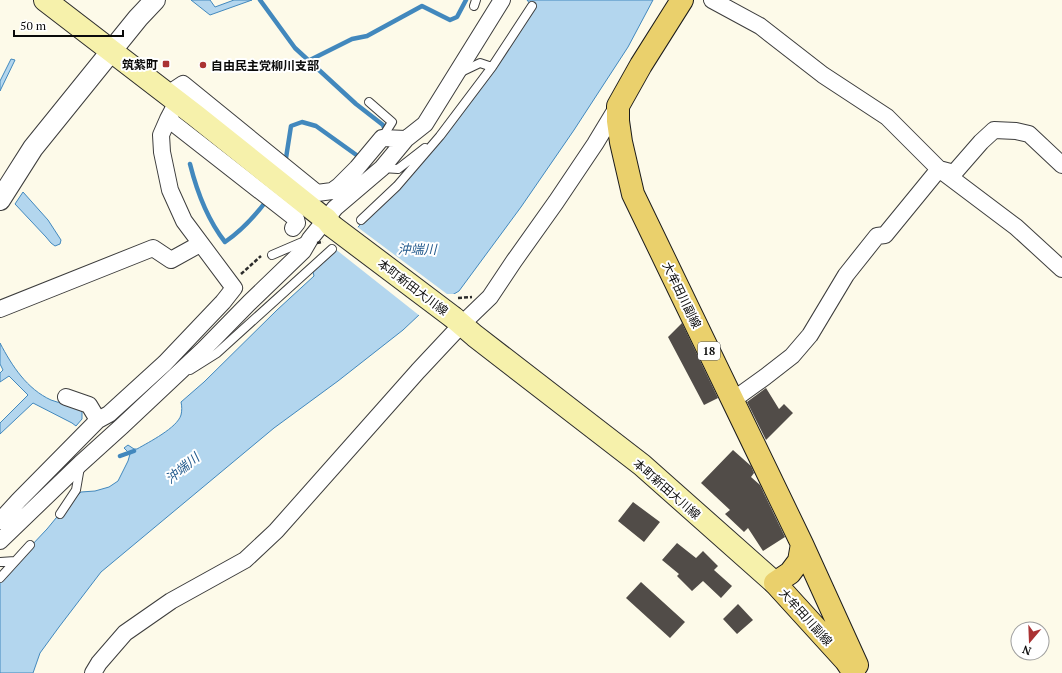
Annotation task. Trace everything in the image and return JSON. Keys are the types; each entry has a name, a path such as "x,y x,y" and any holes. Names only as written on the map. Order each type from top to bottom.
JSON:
{"main road":[{"name":"本町新田大川線","path":"45,0 111,51 171,105 320,215 642,465 775,583"},
{"path":"618,106 641,65 682,0"},
{"name":"大牟田川副線","path":"618,106 620,142 633,194 802,544 799,560 790,573 775,583 846,662 854,673"},
{"path":"802,544 861,673"}],"street":[{"path":"0,200 33,148 138,18 155,0"},
{"path":"0,541 80,464 184,368 303,251 310,239 329,222 334,208 382,168 406,139 425,124 502,0"},
{"path":"712,0 760,26 823,75 887,117 939,169 1016,227 1062,269"},
{"path":"0,521 96,422 109,414 165,363 224,302 234,288 184,221 170,190 162,152 161,135 171,105 183,84 317,193 332,191 339,186 357,168 382,138 406,139"},
{"path":"171,105 296,219 297,223 293,228"},
{"path":"93,673 99,662 125,633 171,601 245,560 276,531 418,372 458,321 490,297 595,144 618,106"},
{"path":"939,169 954,172 994,130 1016,131 1029,134 1062,165"},
{"path":"733,400 792,356 810,335 846,275 877,236 885,235 939,169"},
{"path":"0,309 153,248 171,260 200,244"},
{"path":"204,348 224,302"},
{"path":"66,397 89,405 96,422 108,439"}],"lane":[{"path":"361,220 397,186 440,136 492,67 532,6"},
{"path":"455,75 480,63 492,67"},
{"path":"368,102 392,122 382,138"},
{"path":"382,168 398,169 440,136"},
{"path":"272,255 310,239"},
{"path":"184,368 191,370 217,353 332,250"},
{"path":"60,514 76,490 80,464"},
{"path":"0,578 30,545"},
{"path":"0,562 15,561"}],"water":[{"path":"191,0 210,0 215,7 234,0 252,0 210,15"},
{"name":"沖端川","path":"527,0 653,0 628,47 574,130 521,207 459,291 420,314 403,330 338,381 274,428 101,572 40,653 33,673 0,673 0,582 14,564 81,492 95,491 109,487 118,481 130,454 124,448 128,445 134,449 137,449 174,425 181,415 181,402 204,382 314,276 313,272 372,213 432,149 531,5"},
{"path":"11,59 15,60 0,91 0,81"},
{"path":"23,192 48,220 61,240 60,244 55,246 51,243 15,204"},
{"path":"0,343 15,368 27,383 35,390 51,400 82,408 82,419 76,426 33,403 0,434 0,423 28,395 9,376 0,382 0,373 3,370 0,364"}],"pier":[{"path":"356,226 447,294 458,294 420,316 334,248"}],"building":[{"path":"682,323 718,398 704,405 668,337"},
{"path":"766,388 779,409 784,404 793,413 766,440 747,402"},
{"path":"733,450 751,466 754,473 751,477 760,485 785,537 763,551 748,528 744,532 725,514 730,510 701,483"},
{"path":"633,502 660,522 644,542 618,521"},
{"path":"677,543 696,558 703,551 718,566 714,570 732,586 721,598 703,581 692,591 677,576 679,574 662,560"},
{"path":"641,582 685,622 670,638 626,598"},
{"path":"738,604 753,620 737,634 723,619"}],"waterway":[{"path":"260,0 295,48 356,104 383,125 386,132"},
{"path":"310,60 352,39 367,36 422,6 450,20 457,17 466,0"},
{"path":"286,158 291,126 302,122 316,126 362,159"},
{"path":"190,164 203,205 225,242 248,223 267,200"},
{"path":"120,456 134,451"}],"place":[{"name":"筑紫町","path":"166,64"},
{"name":"自由民主党柳川支部","path":"203,65"}]}
